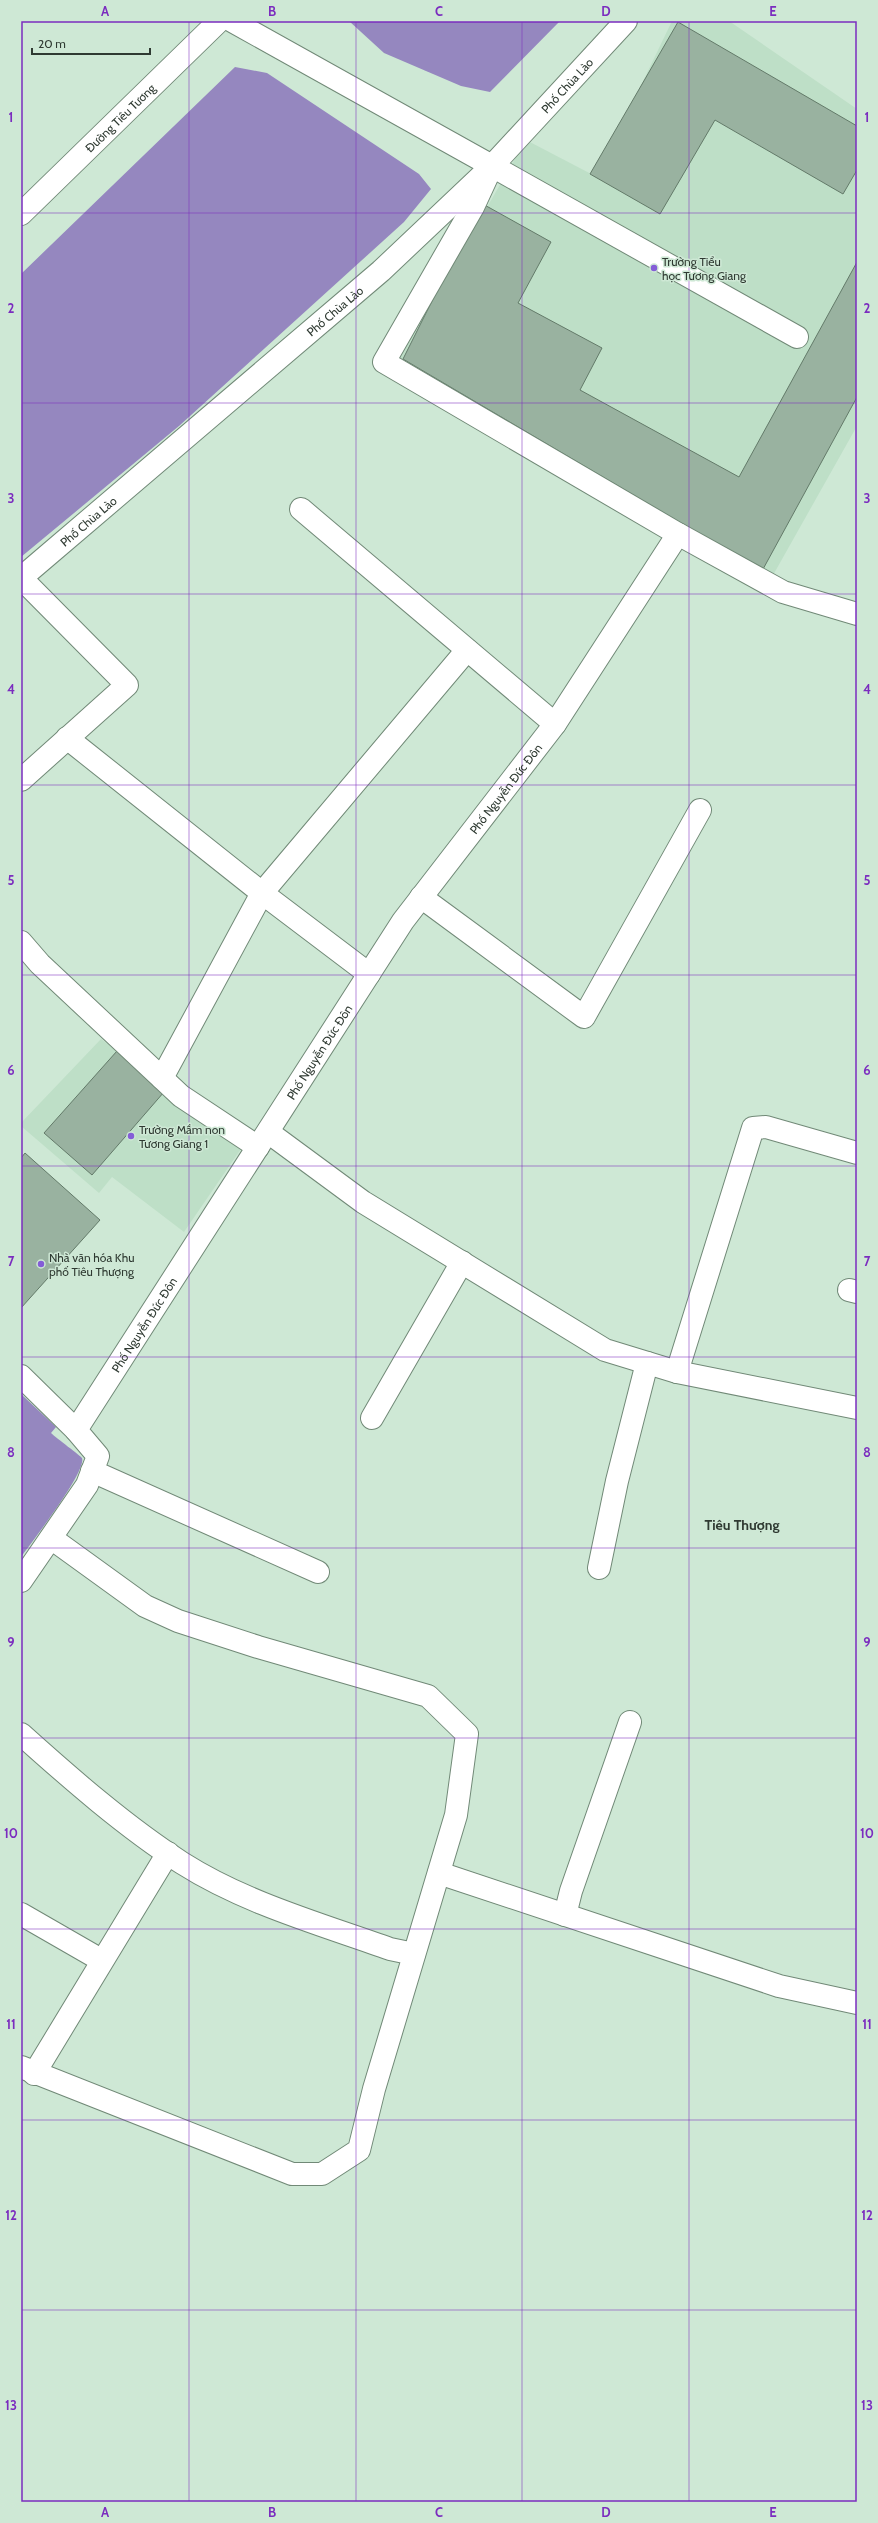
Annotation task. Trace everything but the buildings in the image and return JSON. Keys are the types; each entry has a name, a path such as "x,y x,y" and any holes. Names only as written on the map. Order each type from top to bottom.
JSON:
{"street":[{"name":"Đường Tiêu Tương","path":"21,214 219,21"},
{"path":"232,21 797,337"},
{"name":"Phố Chùa Lào","path":"21,578 381,271 492,166 626,21"},
{"path":"492,166 474,207 384,362 678,534 783,592 857,614"},
{"path":"301,509 555,724"},
{"name":"Phố Nguyễn Đức Đôn","path":"76,1430 403,921 555,724 678,534"},
{"path":"21,578 127,685 21,780"},
{"path":"162,1078 262,893 467,650"},
{"path":"67,738 262,893 369,974"},
{"path":"421,897 584,1017 700,810"},
{"path":"21,942 40,964 181,1096 263,1139 605,1350 677,1372 857,1408"},
{"path":"677,1372 753,1128 766,1127 857,1153"},
{"path":"372,1418 462,1262"},
{"path":"599,1568 617,1480 647,1363"},
{"path":"21,1376 76,1430 98,1456 87,1485 21,1581"},
{"path":"92,1471 318,1572"},
{"path":"51,1538 146,1606 178,1621 258,1647 428,1696 467,1734 456,1815 374,2089 359,2150 322,2174 292,2174 28,2070 101,1960 168,1853"},
{"path":"565,1915 630,1722"},
{"path":"21,1734 81,1787 183,1864 248,1898 390,1949 414,1954"},
{"path":"439,1873 779,1986 857,2003"},
{"path":"21,1914 101,1960"}],"shaded area":[{"path":"349,21 560,21 490,92 461,86 384,53"},
{"name":"Trường Tiểu học Tương Giang","path":"672,21 729,21 857,109 857,426 772,577 399,359 526,140 597,177"},
{"path":"235,67 267,73 419,174 431,189 404,222 179,426 21,557 21,274"},
{"name":"Trường Mầm non Tương Giang 1","path":"101,1039 243,1146 184,1232 112,1177 99,1193 21,1126 21,1123"},
{"path":"21,1394 56,1427 51,1433 82,1458 76,1477 68,1491 21,1557"}],"place":[{"name":"Trường Tiểu học Tương Giang","path":"654,268"},
{"name":"Trường Mầm non Tương Giang 1","path":"131,1136"},
{"name":"Nhà văn hóa Khu phố Tiêu Thượng","path":"41,1264"}],"district":[{"name":"Tiêu Thượng","path":"742,1525"}]}
